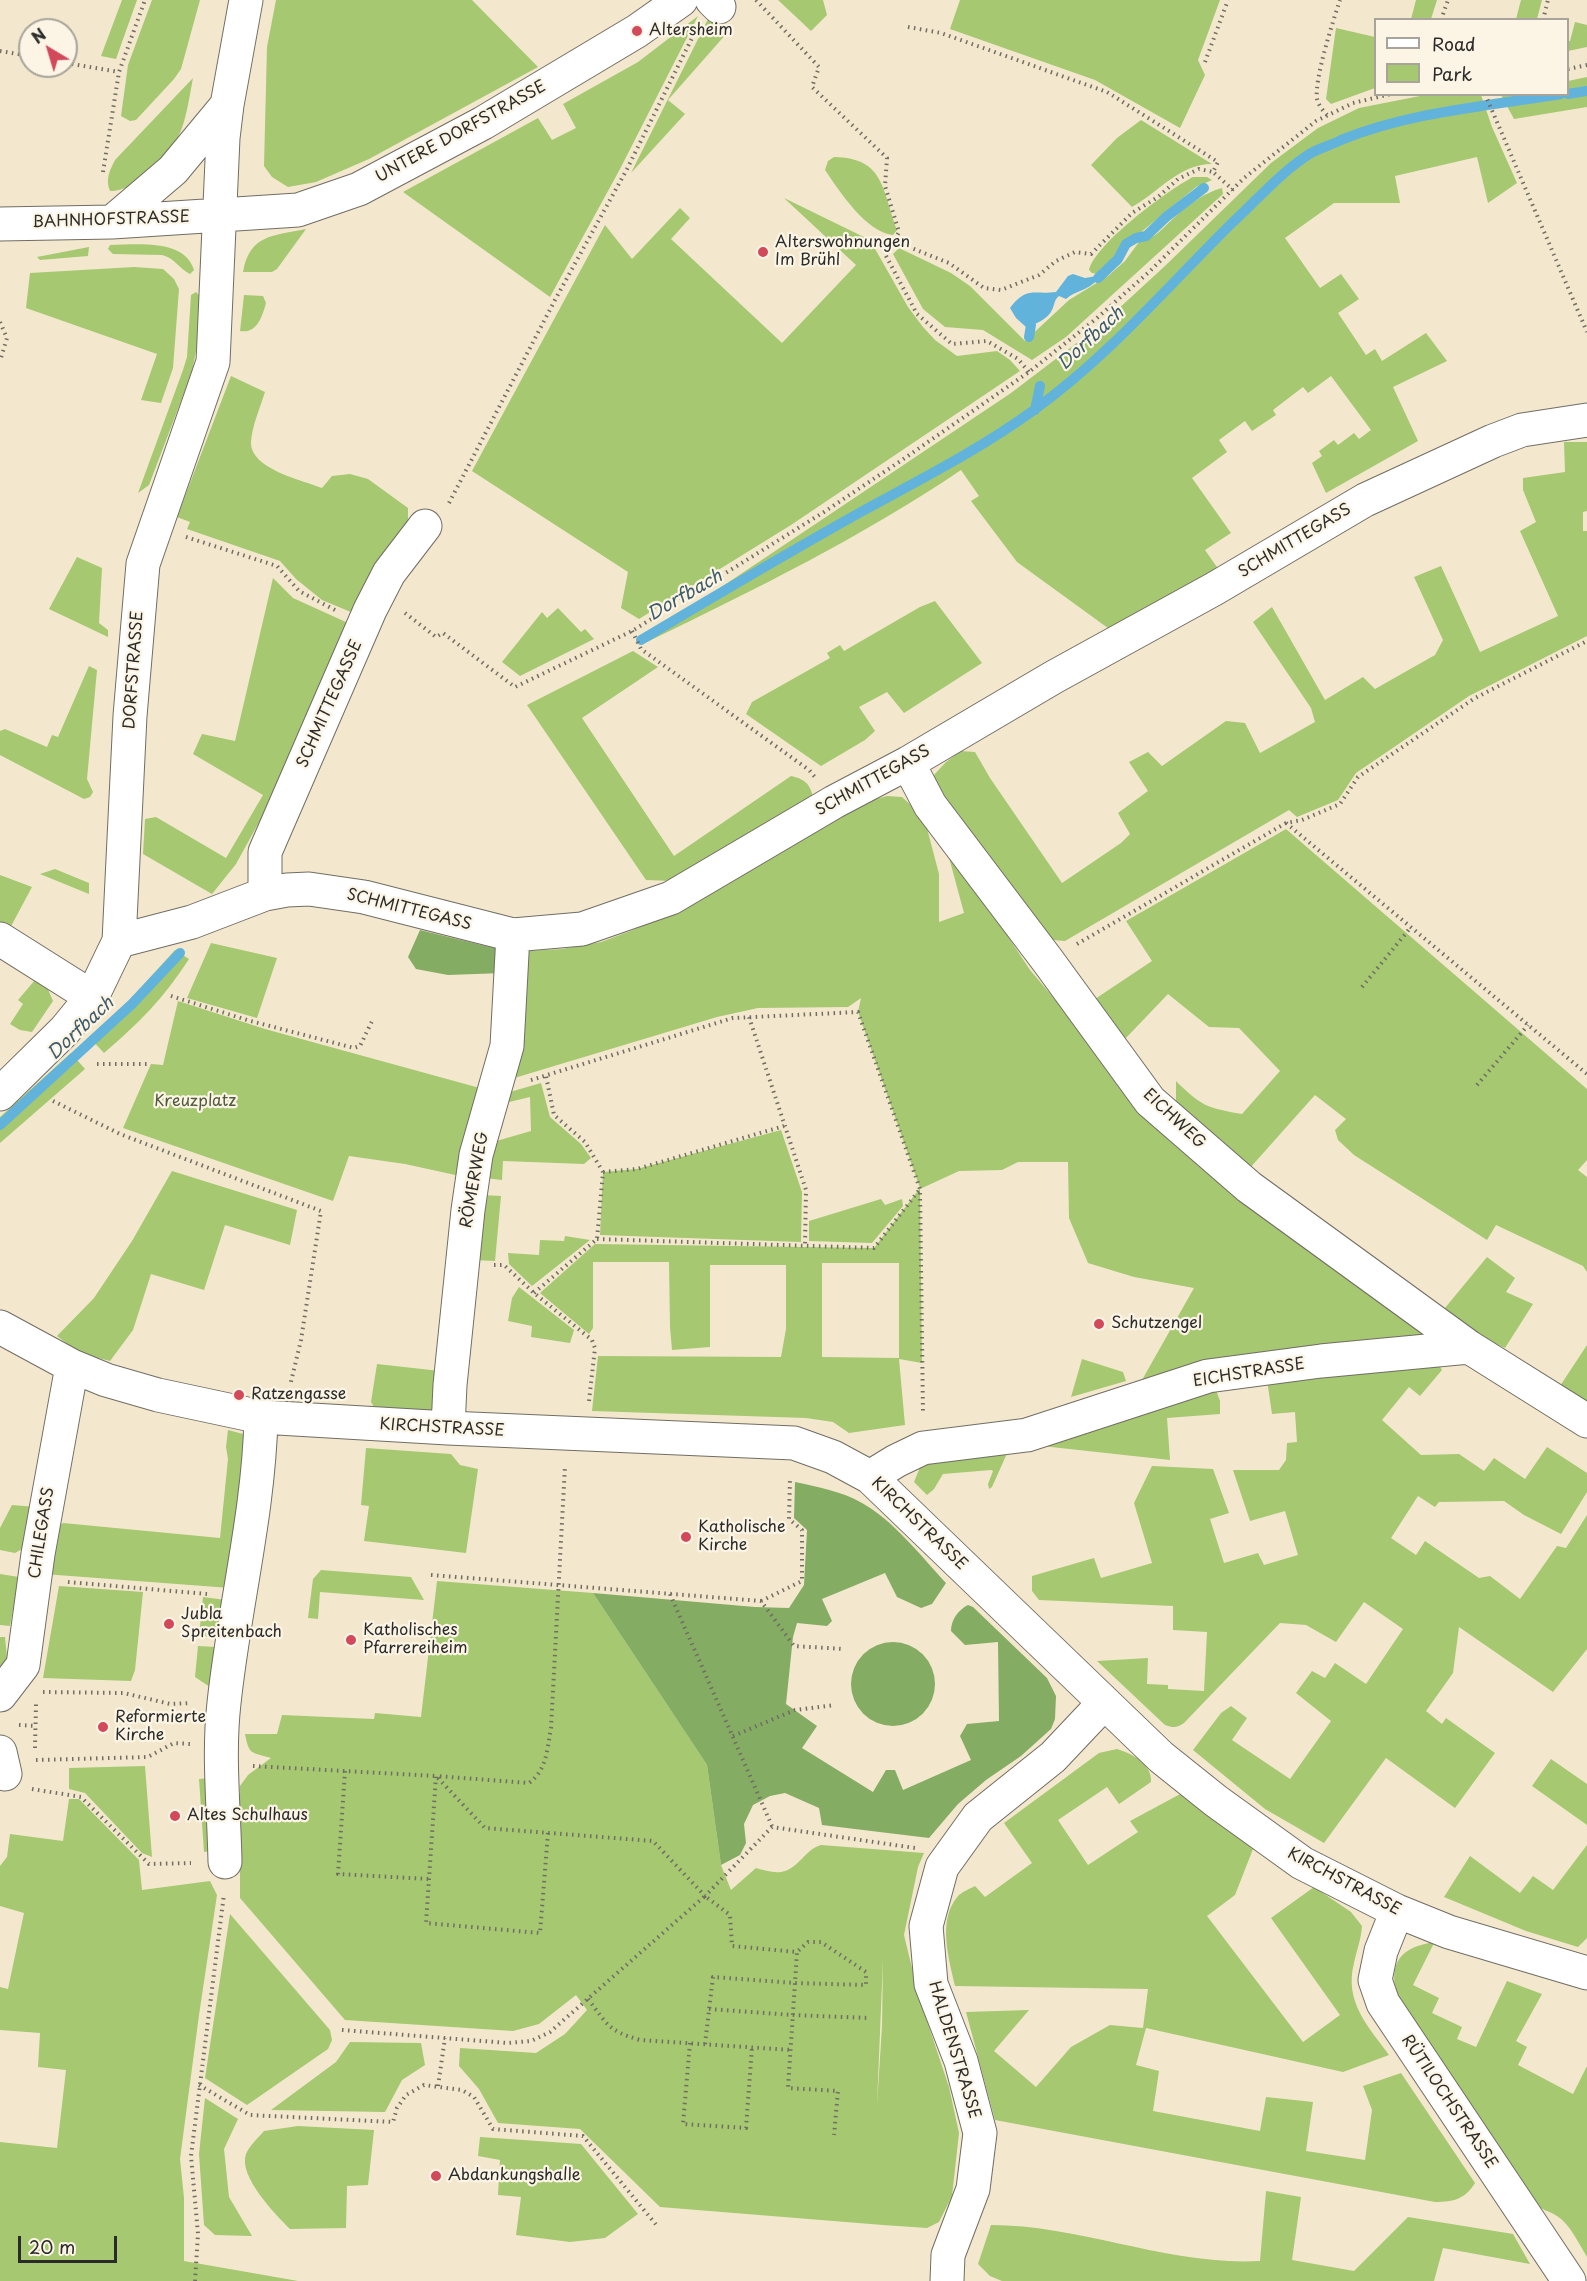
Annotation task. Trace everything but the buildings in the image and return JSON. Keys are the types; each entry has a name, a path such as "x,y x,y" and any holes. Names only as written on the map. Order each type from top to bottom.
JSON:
{"street":[{"name":"DORFSTRASSE","path":"0,1094 65,1030 92,997 119,941 129,726 142,564 213,363 227,105 246,0"},
{"name":"UNTERE DORFSTRASSE","path":"221,215 298,210 359,189 483,123 638,30 681,0"},
{"path":"112,222 173,170 227,105"},
{"name":"BAHNHOFSTRASSE","path":"0,224 112,222 221,215"},
{"name":"SCHMITTEGASS","path":"119,941 192,922 265,894 309,889 364,897 513,935 582,930 671,898 1054,677 1215,589 1365,500 1522,430 1587,420"},
{"name":"SCHMITTEGASSE","path":"265,894 266,852 379,592 389,573 425,526"},
{"name":"EICHWEG","path":"908,763 930,805 1150,1101 1249,1186 1469,1347"},
{"name":"RÖMERWEG","path":"448,1428 450,1386 468,1209 476,1155 507,1046 513,935"},
{"path":"0,939 92,997"},
{"name":"KIRCHSTRASSE","path":"0,1327 72,1366 106,1380 158,1395 261,1417 448,1428 794,1443 833,1457 870,1477 1161,1757 1216,1801 1302,1863 1397,1911 1449,1932 1587,1973"},
{"path":"1469,1347 1587,1421"},
{"name":"EICHSTRASSE","path":"870,1477 896,1461 923,1439 1027,1436 1208,1376 1321,1361 1469,1347"},
{"name":"CHILEGASS","path":"0,1695 23,1665 35,1579 72,1366"},
{"path":"224,1877 222,1755 224,1702 247,1549 261,1417"},
{"name":"HALDENSTRASSE","path":"947,2281 948,2255 973,2189 980,2133 961,2061 931,1984 926,1926 942,1867 978,1817 1053,1757 1104,1704"},
{"name":"RÜTILOCHSTRASSE","path":"1397,1911 1381,1951 1375,1980 1383,2003 1569,2281"}],"path":[{"path":"103,172 120,72 145,0"},
{"path":"756,0 819,67 812,87 887,158 885,186 899,232 885,254 917,314 952,344 987,341 1018,359 1029,372"},
{"path":"1205,62 1228,0"},
{"path":"1327,115 1317,101 1317,89 1328,38 1340,0"},
{"path":"1442,18 1448,0"},
{"path":"1544,18 1548,0"},
{"path":"908,27 941,33 1107,92 1218,162 1213,172"},
{"path":"425,526 445,510 460,486 555,300 627,169 695,32"},
{"path":"0,51 18,54"},
{"path":"78,65 120,72"},
{"path":"1569,69 1587,65"},
{"path":"379,592 436,637 443,633 515,687 632,631 824,512 1029,372 1124,294 1244,178 1316,121 1353,103 1383,96"},
{"path":"1486,96 1587,332"},
{"path":"894,241 949,263 984,288 1001,290 1038,275 1056,261 1075,252 1091,254 1132,213 1184,175 1199,169 1213,172 1233,190"},
{"path":"0,322 7,338 0,361"},
{"path":"182,535 277,566 299,591 316,602 366,623"},
{"path":"632,631 640,649 809,770 834,802"},
{"path":"1048,961 1286,823 1302,820 1340,804 1358,777 1475,698 1587,641"},
{"path":"1286,823 1587,1074"},
{"path":"1362,987 1411,927"},
{"path":"171,996 247,1020 354,1048 360,1046 374,1019"},
{"path":"494,1092 733,1018 858,1012 920,1188 923,1439"},
{"path":"749,1017 806,1190 805,1246"},
{"path":"1477,1085 1528,1025"},
{"path":"97,1065 151,1064"},
{"path":"546,1076 554,1115 585,1142 603,1172 597,1239"},
{"path":"53,1101 120,1134 321,1211 301,1340 288,1394"},
{"path":"603,1172 637,1169 784,1126"},
{"path":"534,1293 597,1239 874,1248 920,1188"},
{"path":"463,1264 504,1265 534,1293 592,1340 595,1348 588,1410"},
{"path":"36,1703 35,1760 148,1757 174,1743 222,1755 345,1771 529,1783 538,1777 544,1764 550,1728 560,1585 565,1463"},
{"path":"431,1575 761,1601 802,1581 802,1530 789,1519 790,1476"},
{"path":"35,1579 240,1596"},
{"path":"670,1594 772,1827"},
{"path":"761,1601 794,1646 844,1649"},
{"path":"36,1692 124,1693 170,1704 224,1702"},
{"path":"733,1736 795,1710 835,1705"},
{"path":"29,1726 36,1726"},
{"path":"345,1771 338,1874 429,1880"},
{"path":"436,1776 484,1828 653,1841 705,1896 730,1915 732,1946 797,1952"},
{"path":"436,1776 426,1923 540,1933 548,1833"},
{"path":"65,1794 81,1797 149,1864 224,1877 191,2156 198,2234 195,2281"},
{"path":"772,1827 918,1848"},
{"path":"342,2030 508,2043 531,2041 550,2032 705,1896 772,1827"},
{"path":"705,2044 713,1977 795,1983 866,1985 866,1971 821,1942 808,1942 797,1952 795,1983 793,2015 791,2050 788,2088 838,2091 834,2135"},
{"path":"588,1999 606,2024 618,2034 640,2040 791,2050"},
{"path":"709,2009 869,2018"},
{"path":"438,2086 445,2038"},
{"path":"690,2043 683,2124 746,2128 752,2047"},
{"path":"199,2085 250,2115 393,2122 397,2109 406,2095 423,2085 462,2090 474,2097 493,2129 582,2136 658,2227"}],"green space":[{"path":"122,0 137,0 116,59 101,56"},
{"path":"152,0 200,0 181,69 136,120 130,121 121,116 128,65"},
{"path":"276,0 472,0 538,67 369,159 316,182 288,187 272,177 264,166 267,47"},
{"path":"778,0 823,0 827,15 811,31"},
{"path":"960,0 1220,0 1198,60 1205,75 1180,128 1095,80 950,29"},
{"path":"1416,0 1437,0 1431,18 1411,18"},
{"path":"1521,0 1542,0 1537,18 1516,18"},
{"path":"698,16 620,169 550,297 403,192 538,118 552,140 576,128 563,104 638,62"},
{"path":"709,17 727,33 668,100 685,114 631,173"},
{"path":"1575,22 1587,25 1587,47 1569,51"},
{"path":"1336,28 1374,37 1374,88 1331,104 1326,99"},
{"path":"1587,77 1587,107 1514,119 1502,96 1569,96 1569,81"},
{"path":"193,78 180,133 167,154 136,182 110,191 108,179 115,160"},
{"path":"1420,96 1481,96 1492,127 1517,183 1488,203 1477,157 1395,176 1400,203 1334,203 1285,238 1320,288 1341,274 1359,299 1338,313 1366,355 1375,349 1382,361 1426,333 1447,361 1393,387 1418,441 1326,493 1312,463 1322,456 1319,451 1334,440 1338,445 1354,433 1359,439 1371,430 1331,376 1308,393 1303,387 1273,410 1276,415 1252,431 1245,421 1219,440 1227,452 1192,478 1231,533 1205,550 1219,570 1112,631 1017,562 971,501 979,496 961,470 846,540 647,642 643,635 690,608 1011,393 1103,323 1271,163 1318,128 1359,108"},
{"path":"1141,120 1212,164 1200,165 1179,174 1132,207 1091,165 1117,138"},
{"path":"834,157 863,163 879,179 897,230 893,235 873,227 846,199 825,170 828,161"},
{"path":"1193,177 1207,177 1212,180 1196,187 1140,233 1127,239 1113,260 1097,274 1089,270 1094,259 1118,232 1167,193"},
{"path":"1222,188 1223,194 1066,337 1032,360 983,330 945,327 923,309 893,254 899,248 951,273 970,286 1025,341 1069,300 1108,276 1125,261 1139,242 1155,235 1198,199"},
{"path":"784,198 870,240 908,307 935,340 957,356 997,351 1020,371 791,525 639,619 621,608 628,572 472,471 605,225 632,259 680,208 690,218 671,239 782,343 856,265"},
{"path":"306,229 277,269 272,272 243,272 251,250 257,244 273,236"},
{"path":"145,244 170,248 189,260 194,270 190,274 162,255 113,254 108,249 110,245"},
{"path":"89,247 88,256 40,260 37,257"},
{"path":"134,267 163,269 174,279 179,289 173,368 161,403 141,400 157,354 26,308 30,273"},
{"path":"196,292 199,295 200,330 192,372 149,485 138,493 187,357 191,295"},
{"path":"244,295 263,296 266,303 263,314 255,327 251,330 240,331"},
{"path":"231,376 265,392 251,442 253,451 268,466 290,477 322,488 332,476 350,474 368,479 408,508 408,530 358,615 322,600 296,579 280,561 187,529 190,522 177,517"},
{"path":"1564,442 1587,442 1587,511 1583,512 1583,531 1587,531 1587,636 1469,696 1356,773 1338,800 1297,817 1289,810 1065,941 1053,940 1047,934 943,795 933,776 961,751 975,752 990,778 1062,883 1121,843 1130,834 1118,813 1148,791 1129,762 1148,752 1162,766 1226,721 1245,723 1260,753 1315,722 1311,708 1253,622 1272,607 1325,700 1363,677 1375,689 1435,655 1443,640 1414,577 1441,566 1480,652 1558,616 1520,531 1536,522 1523,490 1523,478 1565,472"},
{"path":"77,557 102,568 99,623 108,630 108,637 49,609"},
{"path":"273,578 293,598 348,623 301,746 236,864 212,894 143,854 145,819 156,817 226,858 263,795 193,754 202,734 235,741"},
{"path":"935,601 982,663 904,713 887,692 859,707 875,731 865,740 821,766 746,714 752,702 830,658 827,653 840,645 844,651 920,607"},
{"path":"558,608 581,632 585,629 594,639 520,676 502,662 542,612 547,618"},
{"path":"633,651 658,667 582,718 674,856 791,776 806,782 813,797 672,881 646,880 527,705"},
{"path":"89,666 97,670 87,779 93,792 90,797 84,799 0,755 0,731 5,729 47,747 52,735 58,737"},
{"path":"887,796 902,797 924,817 939,874 939,922 964,913 944,839 1030,970 1149,1111 1426,1332 1424,1339 1283,1354 1142,1380 1194,1288 1134,1277 1088,1263 1069,1218 1068,1162 1018,1162 1002,1170 959,1171 920,1189 922,1363 899,1359 905,1425 849,1433 833,1422 806,1418 592,1411 598,1356 781,1357 786,1329 786,1265 710,1265 710,1347 672,1350 669,1262 593,1262 593,1328 589,1334 540,1293 595,1244 874,1248 920,1188 858,1012 861,998 848,1007 758,1008 717,1017 511,1079 528,951 562,949 601,942 633,930 685,906 865,802","holes":["822,1263 899,1263 899,1358 822,1357"]},
{"path":"1286,829 1587,1089 1587,1160 1578,1170 1587,1177 1587,1272 1583,1266 1496,1225 1487,1240 1354,1155 1338,1140 1335,1130 1346,1119 1315,1095 1249,1169 1176,1106 1176,1081 1205,1105 1242,1114 1280,1071 1239,1028 1209,1027 1168,994 1124,1040 1095,999 1152,961 1126,921"},
{"path":"55,869 89,883 89,894 40,874"},
{"path":"0,875 32,887 9,930 0,924"},
{"path":"420,930 502,950 503,973 448,975 416,969 408,957"},
{"path":"211,943 277,958 257,1018 187,998"},
{"path":"175,950 189,959 150,1009 104,1053 89,1037 127,1003"},
{"path":"35,980 47,987 53,1001 32,1032 20,1030 10,1024 23,1004 18,1000"},
{"name":"Kreuzplatz","path":"178,1001 265,1029 487,1090 460,1176 405,1164 349,1156 333,1201 123,1128 151,1064 163,1065"},
{"path":"71,1053 85,1069 0,1143 0,1117"},
{"path":"541,1083 550,1117 581,1144 591,1158 584,1164 503,1161 502,1180 485,1178 493,1142 531,1131 530,1097 501,1104 503,1094"},
{"path":"781,1130 802,1192 801,1242 600,1235 603,1172 637,1169"},
{"path":"172,1171 297,1210 290,1245 225,1225 204,1290 151,1274 133,1330 110,1361 79,1353 57,1336 94,1298 132,1241"},
{"path":"482,1195 501,1196 495,1261 473,1260"},
{"path":"881,1199 885,1205 902,1199 903,1206 872,1243 809,1241 809,1221"},
{"path":"565,1236 590,1240 532,1286 509,1264 508,1253 539,1255 540,1240 564,1241"},
{"path":"1487,1257 1515,1278 1506,1292 1533,1304 1505,1348 1476,1334 1445,1308"},
{"path":"519,1287 574,1330 570,1343 531,1337 532,1326 508,1321 512,1298"},
{"path":"1587,1345 1587,1403 1560,1386"},
{"path":"1082,1359 1123,1372 1126,1381 1071,1397"},
{"path":"1436,1360 1442,1370 1420,1396 1409,1387 1382,1420 1421,1455 1459,1454 1484,1471 1494,1458 1525,1479 1547,1447 1587,1473 1587,1492 1561,1534 1524,1515 1504,1501 1439,1502 1435,1507 1418,1496 1391,1538 1416,1555 1425,1541 1479,1578 1490,1576 1520,1599 1557,1546 1566,1548 1587,1515 1587,1649 1553,1692 1459,1627 1453,1673 1426,1711 1442,1724 1446,1718 1495,1753 1455,1808 1386,1758 1324,1843 1265,1809 1193,1750 1221,1713 1231,1706 1247,1718 1232,1740 1290,1779 1331,1721 1296,1693 1312,1671 1325,1678 1335,1663 1366,1684 1403,1629 1364,1602 1336,1642 1306,1625 1280,1623 1184,1723 1173,1727 1165,1725 1097,1661 1148,1658 1147,1684 1168,1685 1168,1689 1204,1691 1207,1632 1173,1630 1173,1606 1039,1600 1032,1591 1032,1576 1094,1558 1101,1578 1152,1563 1134,1503 1152,1466 1213,1469 1229,1513 1210,1519 1224,1563 1258,1553 1264,1565 1298,1555 1285,1511 1250,1521 1233,1470 1279,1470 1286,1460 1287,1443 1297,1442 1295,1412 1272,1414 1267,1380"},
{"path":"377,1364 440,1371 434,1409 425,1415 377,1412 371,1402"},
{"path":"1215,1387 1220,1401 1220,1414 1167,1418 1170,1460 1042,1446"},
{"path":"228,1430 247,1435 230,1588 44,1574 51,1530 63,1523 220,1538 228,1459 226,1447"},
{"path":"366,1448 451,1454 460,1465 478,1469 466,1553 364,1541 369,1506 361,1505"},
{"path":"1009,1449 989,1489 988,1484 993,1471 991,1470 943,1474 934,1489 927,1495 914,1482 921,1465"},
{"path":"795,1482 846,1495 874,1510 907,1540 946,1583 932,1604 921,1608 897,1597 885,1573 822,1599 832,1621 827,1626 797,1623 793,1637 786,1704 817,1726 802,1748 873,1792 886,1770 895,1770 903,1790 971,1760 960,1736 967,1724 999,1721 998,1642 965,1645 951,1631 956,1616 968,1605 973,1607 1047,1678 1056,1696 1055,1719 1051,1729 1021,1756 986,1780 958,1804 929,1838 822,1825 819,1808 785,1793 770,1796 753,1805 744,1824 746,1843 740,1855 721,1865 707,1765 593,1593 789,1608 804,1585 807,1530 794,1518"},
{"path":"12,1505 37,1507 33,1543 15,1553 0,1550 0,1528"},
{"path":"321,1570 411,1577 424,1600 320,1592 318,1619 308,1618 313,1579"},
{"path":"0,1574 19,1577 10,1626 0,1625"},
{"path":"437,1581 593,1593 707,1765 721,1865 731,1890 756,1868 775,1872 787,1870 815,1847 821,1845 924,1853 918,1867 904,1935 919,1997 949,2087 959,2133 952,2196 939,2222 927,2228 660,2207 580,2129 498,2123 479,2089 459,2066 460,2048 536,2053 565,2034 587,2010 576,1995 539,2024 513,2031 345,2020 240,1898 240,1786 248,1775 271,1758 252,1752 245,1734 277,1734 282,1715 374,1719 375,1713 421,1717","holes":["883,1959 882,2026 877,2106"]},
{"path":"59,1586 143,1592 135,1670 131,1681 43,1678"},
{"path":"203,1597 226,1600 218,1637 199,1636"},
{"path":"0,1637 5,1637 7,1658 0,1671"},
{"path":"893,1642 909,1645 923,1654 932,1668 935,1684 932,1700 923,1714 909,1723 893,1726 877,1723 863,1714 854,1700 851,1684 854,1668 863,1654 877,1645"},
{"path":"198,1646 216,1647 210,1687 195,1677"},
{"path":"1117,1749 1140,1760 1148,1770 1151,1782 1119,1804 1107,1787 1058,1820 1088,1865 1138,1832 1130,1821 1184,1792 1253,1849 1235,1895 1207,1916 1303,2042 1340,2015 1271,1918 1314,1887 1351,1912 1362,1926 1354,1963 1352,1990 1360,2013 1389,2055 1343,2072 1146,2028 1136,2065 1159,2071 1153,2111 1260,2131 1266,2097 1313,2102 1306,2151 1365,2160 1372,2110 1363,2086 1401,2073 1475,2183 1463,2196 1453,2200 1435,2202 995,2120 966,2012 1029,2010 994,2051 1036,2087 1071,2047 1110,2025 1143,2028 1148,1989 955,1986 946,1940 948,1916 958,1896 975,1886 985,1897 1032,1863 1004,1823 1099,1753"},
{"path":"1551,1759 1587,1784 1587,1825 1532,1786"},
{"path":"145,1766 152,1857 142,1853 85,1793 69,1789 69,1768"},
{"path":"209,1778 211,1851 204,1852 199,1779"},
{"path":"69,1799 79,1799 139,1860 142,1890 210,1881 217,1895 180,2159 184,2198 184,2261 298,2281 0,2281 0,2142 57,2148 66,2070 38,2067 40,2033 0,2030 0,1987 8,1989 24,1913 0,1906 0,1866 7,1857 10,1834 63,1841"},
{"path":"1587,1845 1587,1938 1578,1947 1526,1931 1444,1897 1470,1856 1520,1893 1533,1876 1553,1890"},
{"path":"230,1914 330,2030 332,2040 328,2049 247,2105 205,2078"},
{"path":"1434,1943 1413,1985 1439,1998 1432,2013 1462,2027 1457,2039 1476,2047 1507,1981 1542,1994 1516,2041 1527,2047 1518,2065 1573,2094 1587,2066 1587,2257 1566,2224 1557,2216 1535,2204 1396,1993 1394,1974 1399,1959 1410,1949"},
{"path":"350,2042 421,2043 425,2065 402,2080 385,2112 271,2110 336,2062"},
{"path":"205,2098 238,2119 224,2149 229,2197 252,2236 215,2235 204,2225 199,2154"},
{"path":"298,2126 374,2130 368,2185 347,2186 346,2228 290,2229 259,2194 247,2173 246,2154 264,2131"},
{"path":"480,2137 581,2144 638,2214 605,2238 570,2242 516,2235 521,2197 498,2195 500,2160 478,2156"},
{"path":"1266,2191 1301,2197 1292,2260 1354,2271 1408,2217 1513,2234 1530,2264 1443,2248 1434,2281 1002,2281 990,2276 978,2264 991,2225 1058,2231 1192,2257 1226,2261 1260,2261"}],"water":[{"path":"1073,274 1085,278 1097,276 1098,279 1066,299 1059,296 1050,313 1038,323 1026,327 1016,318 1010,308 1021,297 1031,293 1056,292 1068,276"}],"waterway":[{"name":"Dorfbach","path":"1569,94 1587,91"},
{"name":"Dorfbach","path":"641,640 804,544 970,451 1034,410 1112,344 1270,186 1311,153 1367,130 1422,116 1548,96"},
{"path":"1098,278 1118,259 1126,244 1136,238 1146,236 1166,217 1204,188"},
{"path":"1029,337 1031,325"},
{"path":"1035,410 1040,386"},
{"name":"Dorfbach","path":"0,1125 132,1004 180,953"}],"place":[{"name":"Altersheim","path":"637,31"},
{"name":"Alterswohnungen Im Brühl","path":"763,252"},
{"name":"Schutzengel","path":"1099,1324"},
{"name":"Ratzengasse","path":"239,1395"},
{"name":"Katholische Kirche","path":"686,1537"},
{"name":"Jubla Spreitenbach","path":"169,1624"},
{"name":"Katholisches Pfarrereiheim","path":"351,1640"},
{"name":"Reformierte Kirche","path":"103,1727"},
{"name":"Altes Schulhaus","path":"175,1816"},
{"name":"Abdankungshalle","path":"436,2176"}]}
